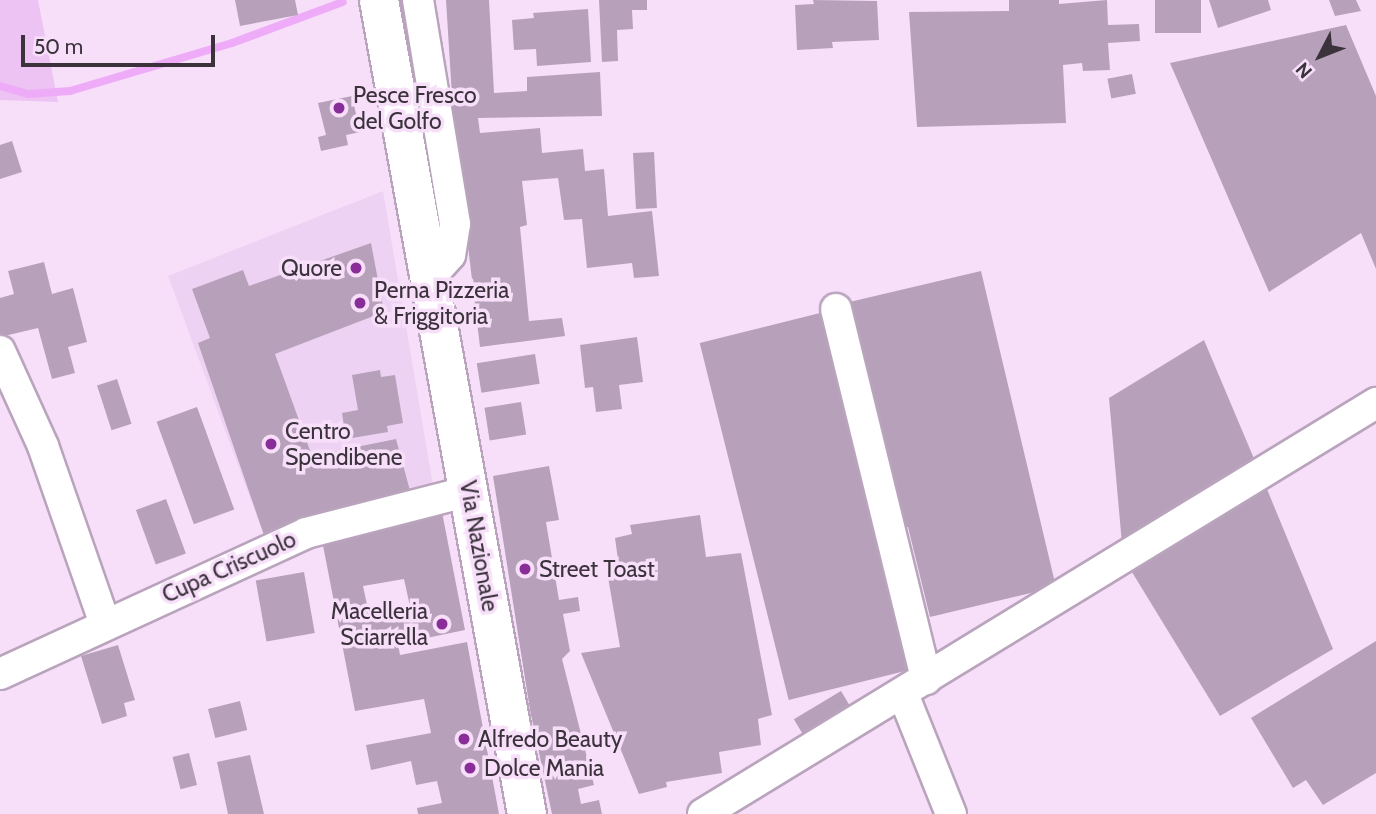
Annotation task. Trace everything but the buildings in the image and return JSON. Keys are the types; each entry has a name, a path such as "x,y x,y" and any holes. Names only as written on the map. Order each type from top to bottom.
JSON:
{"main road":[{"name":"Via Nazionale","path":"379,0 527,814"}],"street":[{"path":"418,0 455,224 450,255 430,277"},
{"path":"836,309 915,687 951,814"},
{"path":"0,351 43,446 105,624"},
{"path":"703,814 915,687 1376,403"},
{"name":"Cupa Criscuolo","path":"0,674 306,533 468,491"}],"shaded area":[{"path":"0,0 38,0 58,102 0,100"},
{"path":"383,191 434,491 266,541 168,276"}],"waterway":[{"path":"0,86 28,94 70,91 232,43 343,2"}],"place":[{"name":"Pesce Fresco del Golfo","path":"339,108"},
{"name":"Quore","path":"356,268"},
{"name":"Perna Pizzeria & Friggitoria","path":"360,303"},
{"name":"Centro Spendibene","path":"271,444"},
{"name":"Street Toast","path":"525,569"},
{"name":"Macelleria Sciarrella","path":"442,624"},
{"name":"Alfredo Beauty","path":"464,739"},
{"name":"Dolce Mania","path":"470,768"}]}
